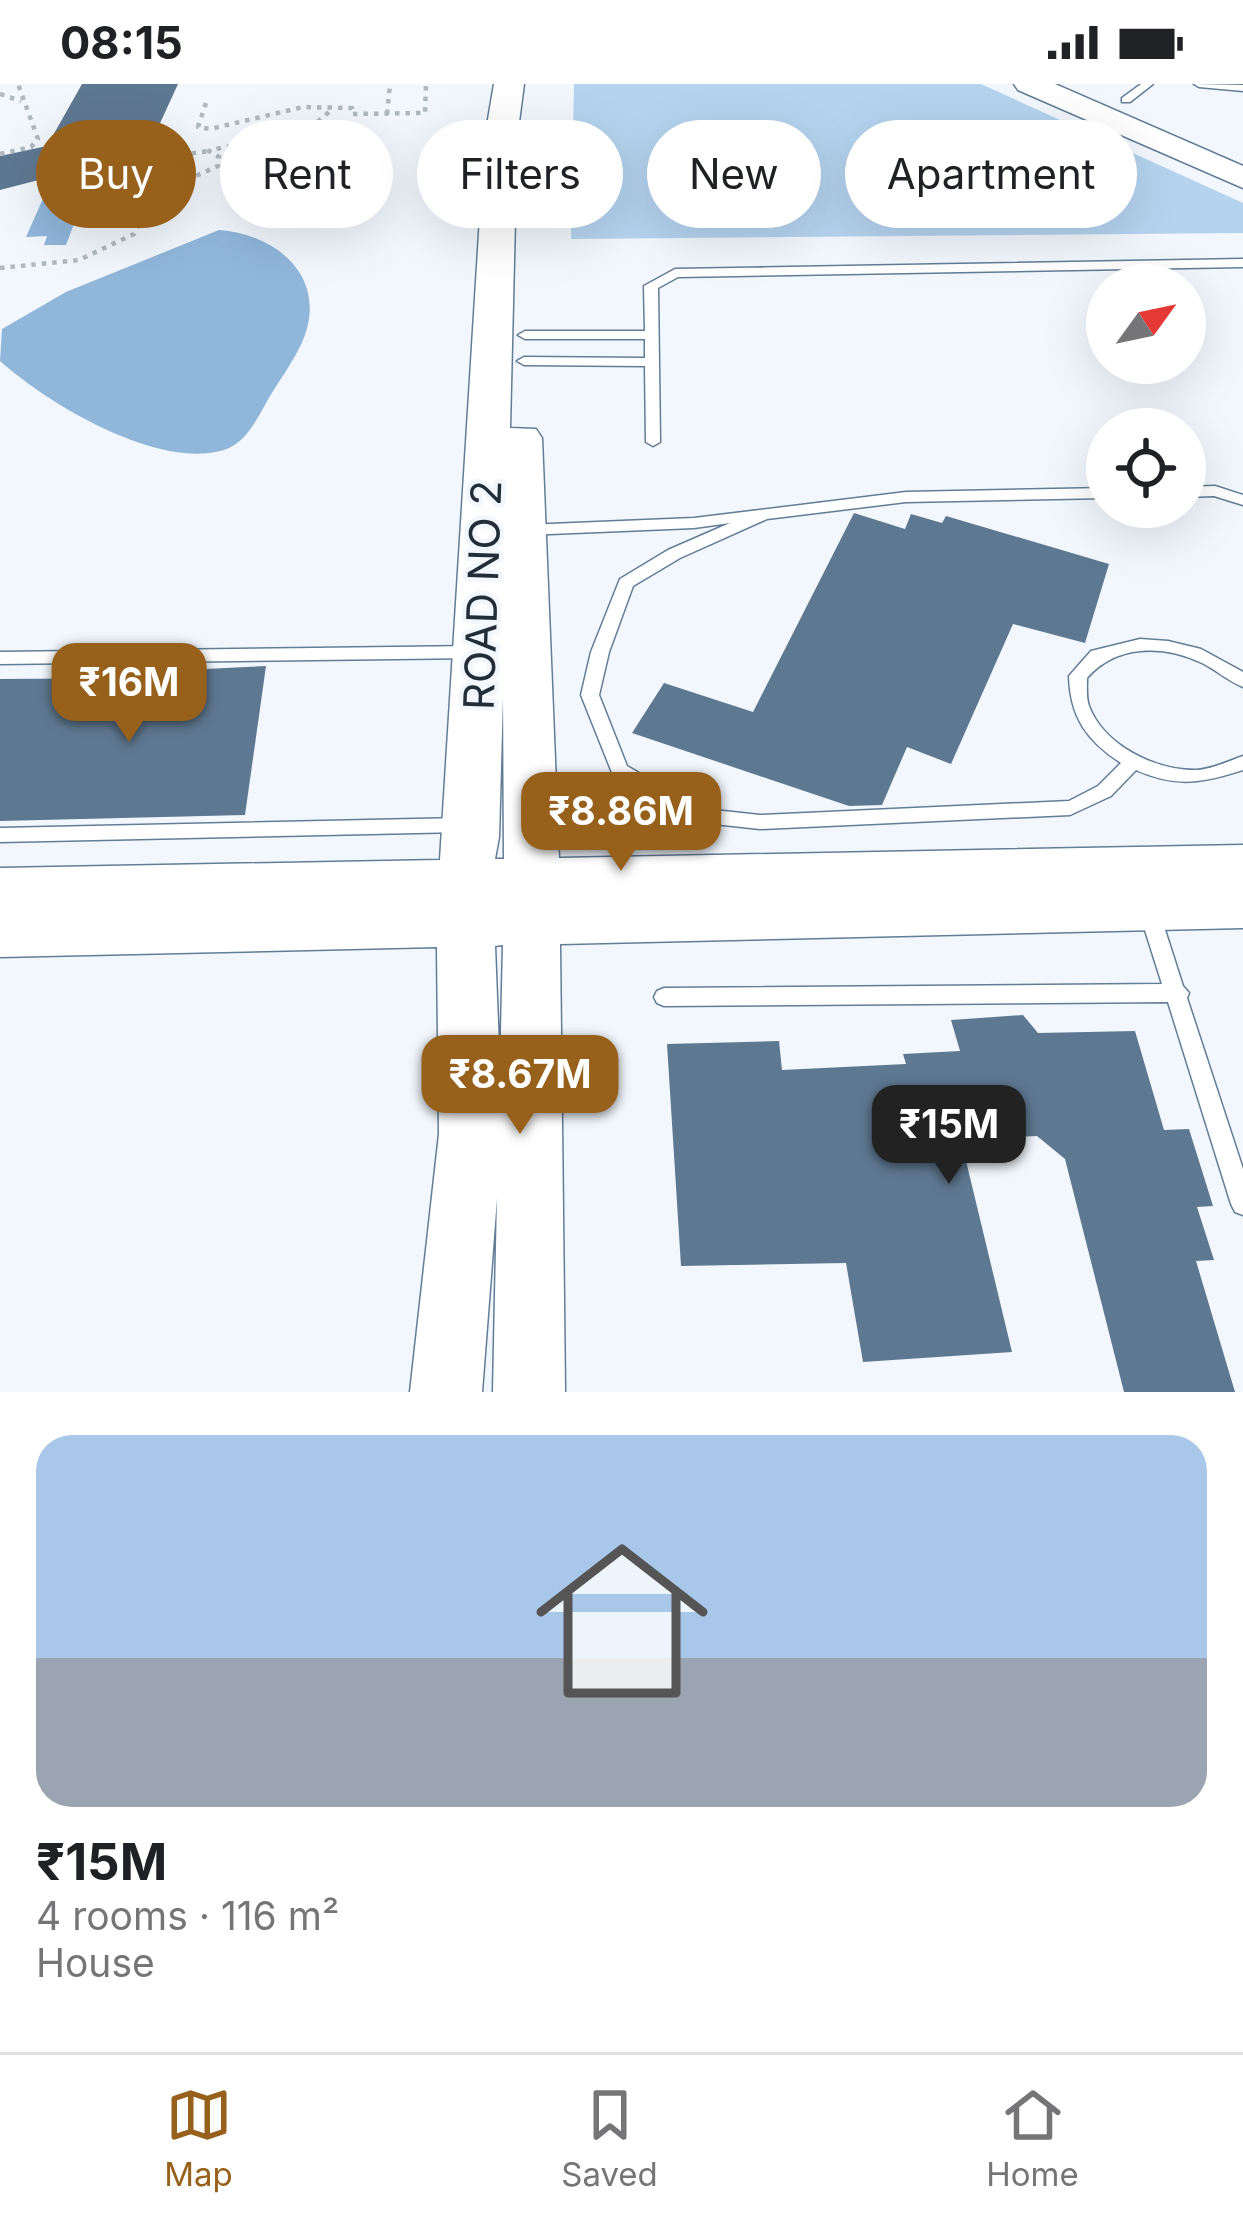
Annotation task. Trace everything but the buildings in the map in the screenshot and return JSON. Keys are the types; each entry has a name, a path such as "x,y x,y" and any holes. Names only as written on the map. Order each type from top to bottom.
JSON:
{"street":[{"name":"ROAD NO 2","path":"508,84 501,136 504,530 532,900 529,1392"},
{"name":"ROAD NO 2","path":"446,1392 471,1134 468,875 480,652 504,530 525,348 527,136 533,84"},
{"path":"1029,84 1243,178"},
{"path":"1084,84 1137,92 1243,150"},
{"path":"532,900 1243,866"},
{"path":"0,934 468,875"},
{"path":"0,890 468,875 532,900 1243,906"}],"lane":[{"path":"1199,84 1243,88"},
{"path":"653,442 651,286 675,273 1243,263"},
{"path":"525,348 652,335"},
{"path":"525,348 652,362"},
{"path":"1206,491 1243,500"},
{"path":"504,530 694,523 906,496 1086,493"},
{"path":"769,512 674,554 626,583 600,652 590,695 619,770 680,806 714,817 760,822 1070,808 1098,798 1132,762"},
{"path":"1240,672 1195,653 1153,645 1114,650 1086,667 1075,693 1084,723 1132,762 1199,776 1243,763"},
{"path":"0,658 480,652"},
{"path":"0,835 468,875"},
{"path":"1148,908 1243,1204"},
{"path":"664,997 1178,993"}],"path":[{"path":"0,154 32,147 38,139 18,84"},
{"path":"387,114 390,84"},
{"path":"206,103 198,127 210,129 303,107 352,108 352,114 425,113 426,84"},
{"path":"0,94 21,101"},
{"path":"196,150 294,132 324,119 332,108"},
{"path":"0,268 79,260 128,238 138,229 144,206 153,195 218,166 219,157 209,151"}],"shaded area":[{"path":"574,84 981,84 1060,120 845,120 845,228 1137,228 1137,155 1243,203 1243,233 571,239 571,228 623,228 623,120 573,120"},
{"path":"36,214 36,228 72,228 66,245 44,245 47,236 26,237"},
{"path":"219,230 240,233 277,250 303,279 309,297 300,347 252,428 232,446 197,454 136,442 74,413 0,361 2,329 66,292"}]}
